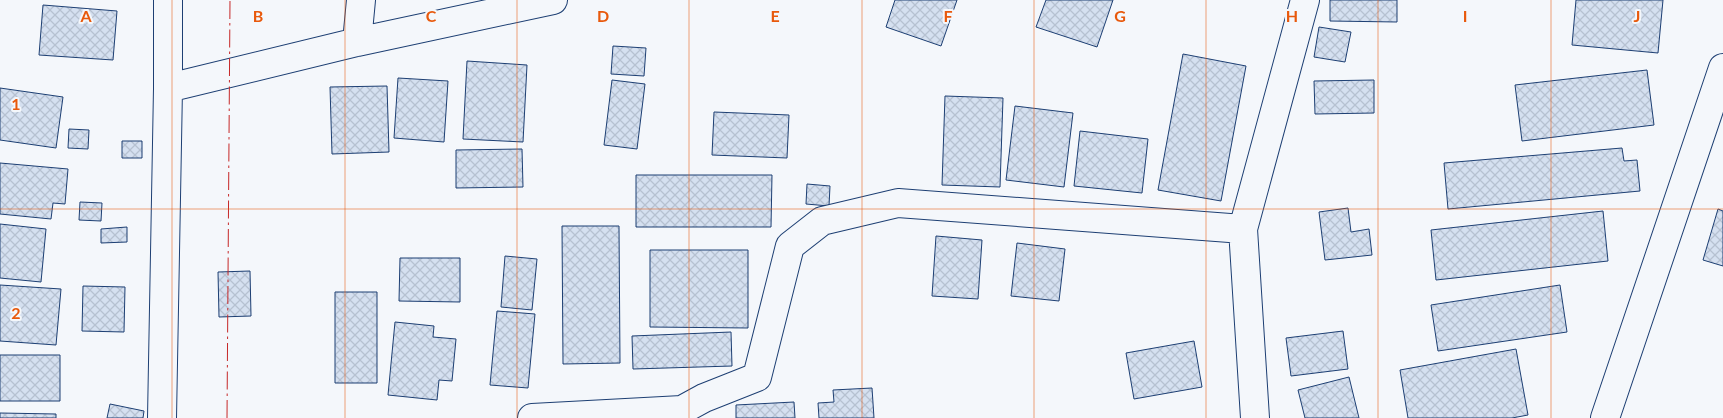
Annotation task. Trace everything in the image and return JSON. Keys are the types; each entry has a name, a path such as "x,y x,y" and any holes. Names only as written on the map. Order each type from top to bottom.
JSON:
{"street":[{"path":"162,418 168,0"},
{"path":"357,42 361,0"},
{"path":"168,88 357,42 553,0"},
{"path":"1255,418 1243,229 1305,0"},
{"path":"1605,418 1723,68"},
{"path":"532,418 682,410 704,398 757,377 790,246 822,221 898,203 1243,229"}],"building":[{"path":"895,0 957,0 941,46 886,27"},
{"path":"1046,0 1113,0 1097,47 1036,27"},
{"path":"1330,0 1397,0 1397,22 1330,21"},
{"path":"1576,0 1663,0 1658,53 1572,45"},
{"path":"43,5 117,11 113,60 39,55"},
{"path":"1319,27 1351,32 1345,62 1314,57"},
{"path":"613,46 646,48 644,76 611,74"},
{"path":"1183,54 1246,66 1221,201 1158,190"},
{"path":"467,61 527,65 523,142 463,139"},
{"path":"1647,70 1654,125 1522,141 1515,85"},
{"path":"398,78 448,81 444,142 394,138"},
{"path":"612,80 645,84 637,149 604,145"},
{"path":"1374,80 1374,113 1315,114 1314,81"},
{"path":"387,86 389,152 332,154 330,87"},
{"path":"0,88 63,97 56,148 0,140"},
{"path":"945,96 1003,98 1000,187 942,185"},
{"path":"1015,106 1073,113 1064,187 1006,180"},
{"path":"714,112 789,115 787,158 712,155"},
{"path":"69,129 89,130 88,149 68,148"},
{"path":"1080,131 1148,139 1142,193 1074,186"},
{"path":"122,141 142,141 142,158 122,158"},
{"path":"1622,148 1624,161 1637,160 1640,191 1448,209 1444,163"},
{"path":"522,149 523,187 456,188 456,150"},
{"path":"0,163 68,169 65,204 53,203 51,219 0,214"},
{"path":"636,175 772,175 771,227 636,227"},
{"path":"807,184 830,186 829,206 806,204"},
{"path":"80,202 102,203 101,221 79,220"},
{"path":"1348,208 1351,232 1369,229 1372,255 1325,260 1319,212"},
{"path":"1718,209 1723,211 1723,266 1703,260"},
{"path":"1603,211 1608,261 1436,280 1431,230"},
{"path":"0,224 46,229 41,282 0,278"},
{"path":"562,226 619,226 620,363 563,364"},
{"path":"127,227 127,242 101,243 101,229"},
{"path":"936,236 982,240 978,299 932,296"},
{"path":"1017,243 1065,249 1059,301 1011,296"},
{"path":"650,250 748,250 748,328 650,327"},
{"path":"505,256 537,259 532,310 501,307"},
{"path":"400,258 460,258 460,302 399,301"},
{"path":"250,271 251,316 219,317 218,272"},
{"path":"0,285 61,289 56,345 0,341"},
{"path":"1560,285 1567,332 1438,351 1431,305"},
{"path":"83,286 125,287 124,332 82,331"},
{"path":"335,292 377,292 377,383 335,383"},
{"path":"497,311 535,314 528,388 490,385"},
{"path":"395,322 434,326 433,337 456,339 452,381 439,380 437,400 388,395"},
{"path":"1343,331 1348,369 1291,376 1286,338"},
{"path":"731,332 732,366 633,369 632,336"},
{"path":"1194,341 1202,387 1134,399 1126,353"},
{"path":"1516,349 1528,415 1512,418 1408,418 1400,370"},
{"path":"0,355 60,355 60,401 0,401"},
{"path":"1349,377 1359,418 1305,418 1298,390"},
{"path":"872,388 874,418 819,418 818,403 834,402 833,390"},
{"path":"794,402 795,418 736,418 736,405"},
{"path":"110,404 144,411 143,418 107,418"},
{"path":"0,413 56,414 56,418 0,418"}],"power":[{"path":"227,418 230,0"}]}
